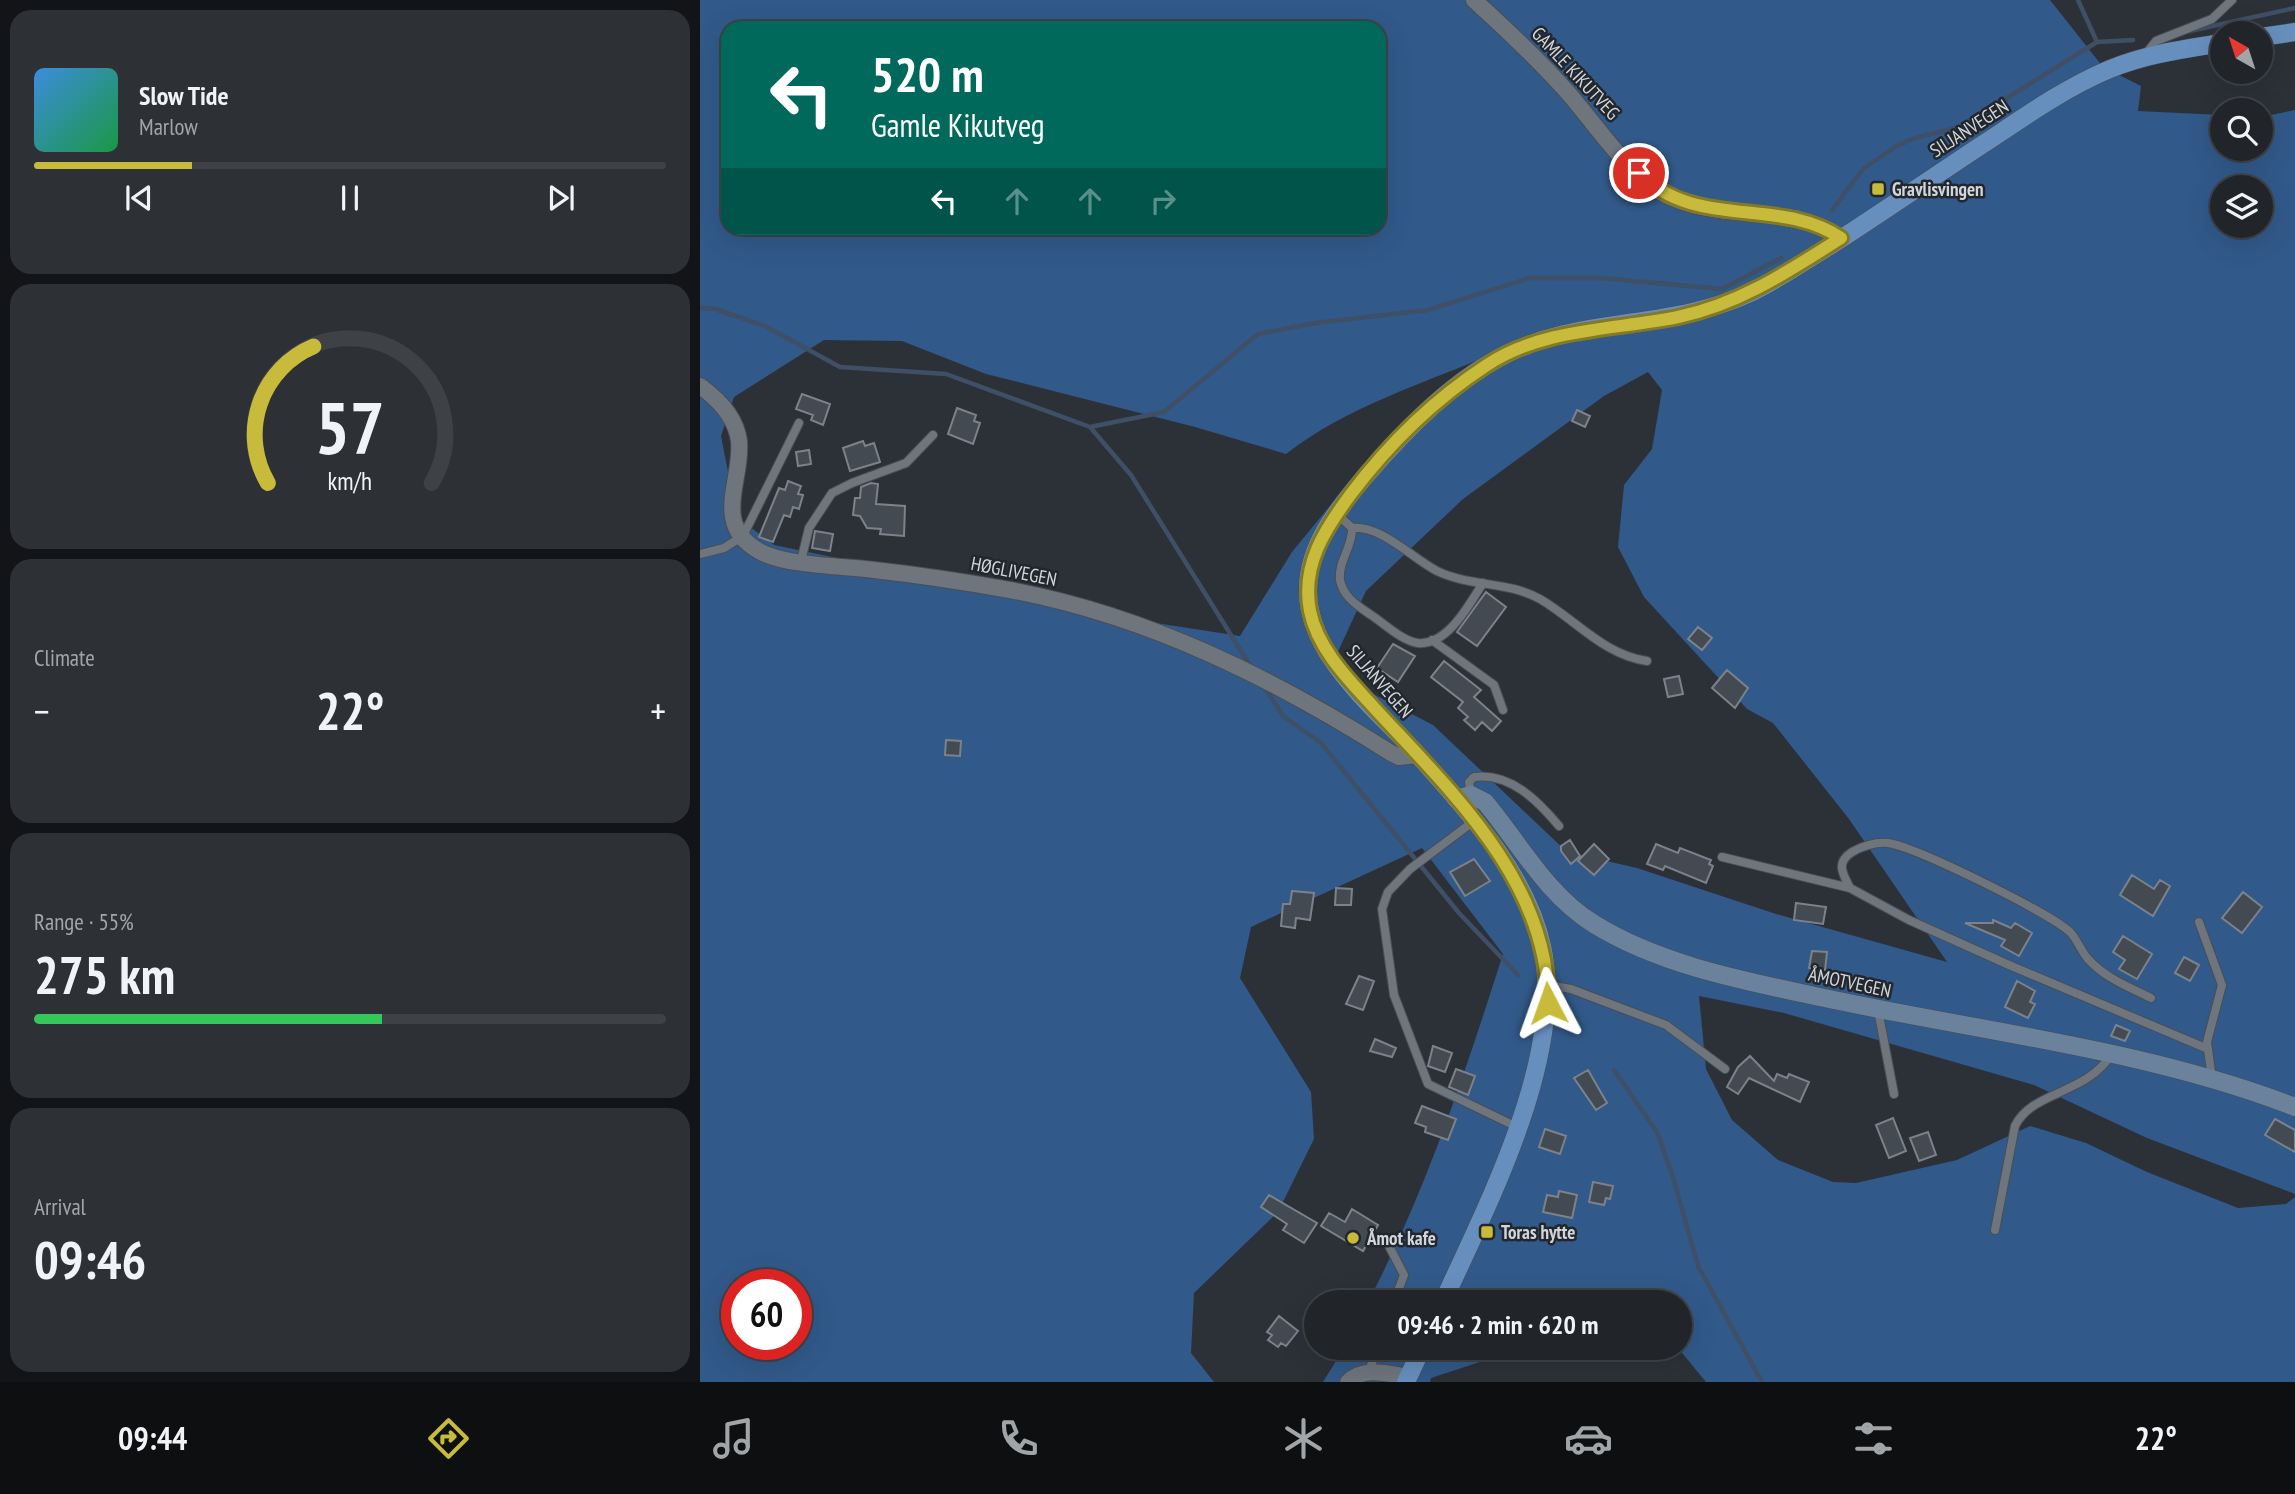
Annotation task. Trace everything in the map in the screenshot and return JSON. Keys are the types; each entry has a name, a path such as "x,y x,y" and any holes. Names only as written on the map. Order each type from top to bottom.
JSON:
{"main road":[{"path":"2273,35 2295,32"},
{"name":"SILJANVEGEN","path":"1448,1290 1517,1127 1542,1042 1548,985 1542,945 1528,906 1507,867 1474,821 1464,797 1417,755 1347,678 1325,648 1313,623 1308,598 1310,566 1321,538 1336,513 1369,472 1425,414 1462,382 1503,355 1551,338 1678,317 1729,302 1766,285 2032,111 2082,82 2142,58 2210,45"},
{"name":"ÅMOTVEGEN","path":"1464,797 1485,802 1561,899 1606,931 1652,951 1724,974 1878,1010 2111,1055 2211,1079 2295,1107"},
{"path":"1412,1380 1418,1360"}],"street":[{"name":"GAMLE KIKUTVEG","path":"1474,0 1509,31 1628,162 1662,193 1707,208 1818,225 1841,238"},
{"path":"700,386 726,411 736,429 739,452 731,503 736,524 743,536"},
{"name":"HØGLIVEGEN","path":"743,536 761,553 801,561 953,581 1066,603 1178,639 1290,693 1399,757 1417,755"},
{"path":"1348,1382 1357,1374 1368,1373 1412,1380"}],"lane":[{"path":"2142,58 2156,41 2212,19 2232,0"},
{"path":"700,554 724,548 743,536 799,423"},
{"path":"801,561 809,528 832,493 906,463 933,435"},
{"path":"1336,513 1352,528 1365,527 1439,572 1529,594 1604,644 1626,656 1647,661"},
{"path":"1352,528 1340,568 1340,581 1345,593 1354,604 1407,639 1417,643 1432,640 1455,622 1483,583"},
{"path":"1432,640 1494,685 1500,694 1503,710"},
{"path":"1464,797 1469,782 1474,777 1502,780 1535,800 1559,826"},
{"path":"1474,821 1410,869 1392,886 1384,899 1382,923 1394,995 1429,1084 1517,1127"},
{"path":"1850,888 1841,870 1841,864 1849,854 1879,843 1910,849 2046,917 2071,933 2089,961 2108,976 2151,998"},
{"path":"1722,857 1850,888 1909,920 2009,965 2208,1049"},
{"path":"2199,922 2222,985 2207,1042 2211,1079"},
{"path":"1548,985 1570,989 1666,1025 1725,1069"},
{"path":"1878,1010 1894,1094"},
{"path":"1995,1230 2015,1126 2020,1116 2031,1106 2087,1081 2111,1055"},
{"path":"1388,1244 1405,1275 1399,1290"},
{"path":"1368,1373 1373,1360"}],"shaded area":[{"path":"700,0 2050,0 2103,67 2141,86 2138,111 2210,114 2210,161 2273,161 2273,115 2295,110 2295,1194 2147,1138 2034,1085 1784,1013 1699,996 1706,1069 1732,1120 1778,1160 1833,1182 1856,1183 1957,1160 2030,1126 2086,1143 2147,1172 2238,1208 2286,1204 2295,1197 2295,1382 1706,1382 1688,1360 1692,1360 1692,1290 1374,1290 1426,1174 1459,1087 1503,954 1422,848 1251,927 1240,978 1311,1092 1314,1139 1278,1212 1194,1293 1191,1353 1214,1382 700,1382","holes":["824,340 902,341 986,374 1195,427 1286,454 1309,437 1360,409 1495,353 1347,485 1292,552 1240,636 1045,606 1022,596 774,545 737,517 721,436 734,397","1648,372 1662,390 1652,449 1624,485 1618,547 1644,597 1747,709 1773,723 1849,819 1947,962 1776,914 1637,868 1567,852 1433,725 1329,671 1366,591 1463,499 1604,396"]},
{"path":"1337,1360 1486,1360 1431,1378 1430,1382 1323,1382"}],"building":[{"path":"802,394 830,404 823,425 811,420 813,415 796,409"},
{"path":"957,408 976,415 974,421 980,423 973,444 948,434"},
{"path":"1577,410 1590,416 1585,427 1572,421"},
{"path":"863,441 865,446 874,443 880,462 850,471 843,448"},
{"path":"809,450 811,464 798,466 796,452"},
{"path":"788,481 801,486 798,494 803,495 799,509 793,507 790,517 784,515 773,542 759,537 779,488 785,490"},
{"path":"871,483 878,484 876,504 905,506 904,536 880,534 881,529 867,528 860,516 853,515 855,498 860,498 861,487"},
{"path":"815,531 833,534 830,551 812,548"},
{"path":"1486,592 1506,607 1477,646 1457,632"},
{"path":"1698,627 1712,638 1702,650 1688,639"},
{"path":"1393,644 1415,656 1398,682 1377,668"},
{"path":"1444,661 1481,690 1474,697 1501,721 1492,731 1482,722 1475,730 1464,720 1468,717 1458,708 1463,702 1431,677"},
{"path":"1727,670 1748,688 1735,708 1712,688"},
{"path":"1679,676 1683,694 1668,697 1664,679"},
{"path":"946,740 961,741 960,756 945,755"},
{"path":"1570,840 1580,856 1571,864 1561,851 1561,846"},
{"path":"1594,844 1609,859 1594,875 1578,861"},
{"path":"1656,844 1678,853 1680,848 1711,860 1709,864 1713,866 1706,883 1665,866 1663,870 1647,864"},
{"path":"1474,859 1490,881 1465,896 1450,872"},
{"path":"2132,875 2154,889 2160,880 2170,886 2153,916 2120,895"},
{"path":"1336,888 1352,889 1351,905 1335,905"},
{"path":"1292,891 1314,893 1310,920 1296,918 1295,928 1281,926 1283,904 1290,904"},
{"path":"2243,892 2262,907 2242,933 2222,918"},
{"path":"1796,903 1826,907 1823,924 1794,920"},
{"path":"1993,920 2011,928 2015,923 2032,933 2019,956 2001,946 2005,940 1965,923 1993,923"},
{"path":"2123,936 2152,954 2137,979 2119,969 2125,960 2113,952"},
{"path":"1812,951 1827,952 1825,970 1809,968"},
{"path":"2184,957 2199,965 2190,981 2175,973"},
{"path":"1359,976 1374,981 1363,1010 1346,1004"},
{"path":"2017,981 2035,991 2030,1002 2035,1004 2028,1018 2005,1007"},
{"path":"2116,1025 2130,1031 2125,1041 2111,1036"},
{"path":"1375,1039 1396,1048 1392,1057 1370,1051"},
{"path":"1433,1046 1452,1053 1445,1072 1428,1066"},
{"path":"1750,1056 1774,1081 1777,1074 1787,1078 1789,1074 1809,1082 1800,1102 1749,1078 1738,1094 1727,1087 1738,1067"},
{"path":"1456,1069 1475,1076 1468,1095 1449,1087"},
{"path":"1588,1070 1607,1103 1596,1110 1574,1078"},
{"path":"1422,1106 1456,1119 1448,1140 1425,1132 1426,1127 1415,1123"},
{"path":"1893,1118 1906,1151 1889,1158 1876,1125"},
{"path":"2275,1119 2295,1130 2295,1152 2265,1135"},
{"path":"1545,1129 1566,1136 1560,1154 1539,1147"},
{"path":"1928,1132 1936,1155 1919,1161 1910,1138"},
{"path":"1593,1182 1613,1186 1610,1199 1606,1198 1604,1205 1589,1202"},
{"path":"1559,1191 1577,1195 1572,1218 1543,1212 1547,1195 1558,1197"},
{"path":"1269,1195 1317,1223 1304,1243 1283,1230 1287,1224 1261,1207"},
{"path":"1352,1209 1378,1225 1363,1251 1321,1226 1329,1213 1345,1222"},
{"path":"1279,1316 1298,1331 1286,1346 1281,1343 1278,1347 1268,1340 1272,1335 1267,1332"}],"waterway":[{"path":"2078,0 2097,42"},
{"path":"2190,31 2295,8"},
{"path":"1832,210 1863,169 1895,147 1915,138 1960,127 2097,42 2133,40"},
{"path":"1251,667 1131,475 1090,427 1164,412 1258,334 1315,323 1428,310 1530,278 1601,278 1722,289 1781,258"},
{"path":"700,308 715,309 765,326 840,367 946,374 1090,427"},
{"path":"1264,686 1283,716 1321,743 1459,913 1518,975"},
{"path":"1614,1070 1657,1132 1673,1177 1698,1266 1762,1382"}],"place":[{"name":"Gravlisvingen","path":"1878,189"},
{"name":"Toras hytte","path":"1487,1232"},
{"name":"Åmot kafe","path":"1353,1238"}],"route":[{"path":"1548,1003 1548,985 1537,927 1507,867 1456,799 1347,678 1325,648 1310,612 1310,566 1321,538 1336,513 1369,472 1425,414 1488,364 1527,345 1551,338 1678,317 1729,302 1766,285 1841,238 1818,225 1799,220 1707,208 1682,202 1662,193 1639,173"}]}
